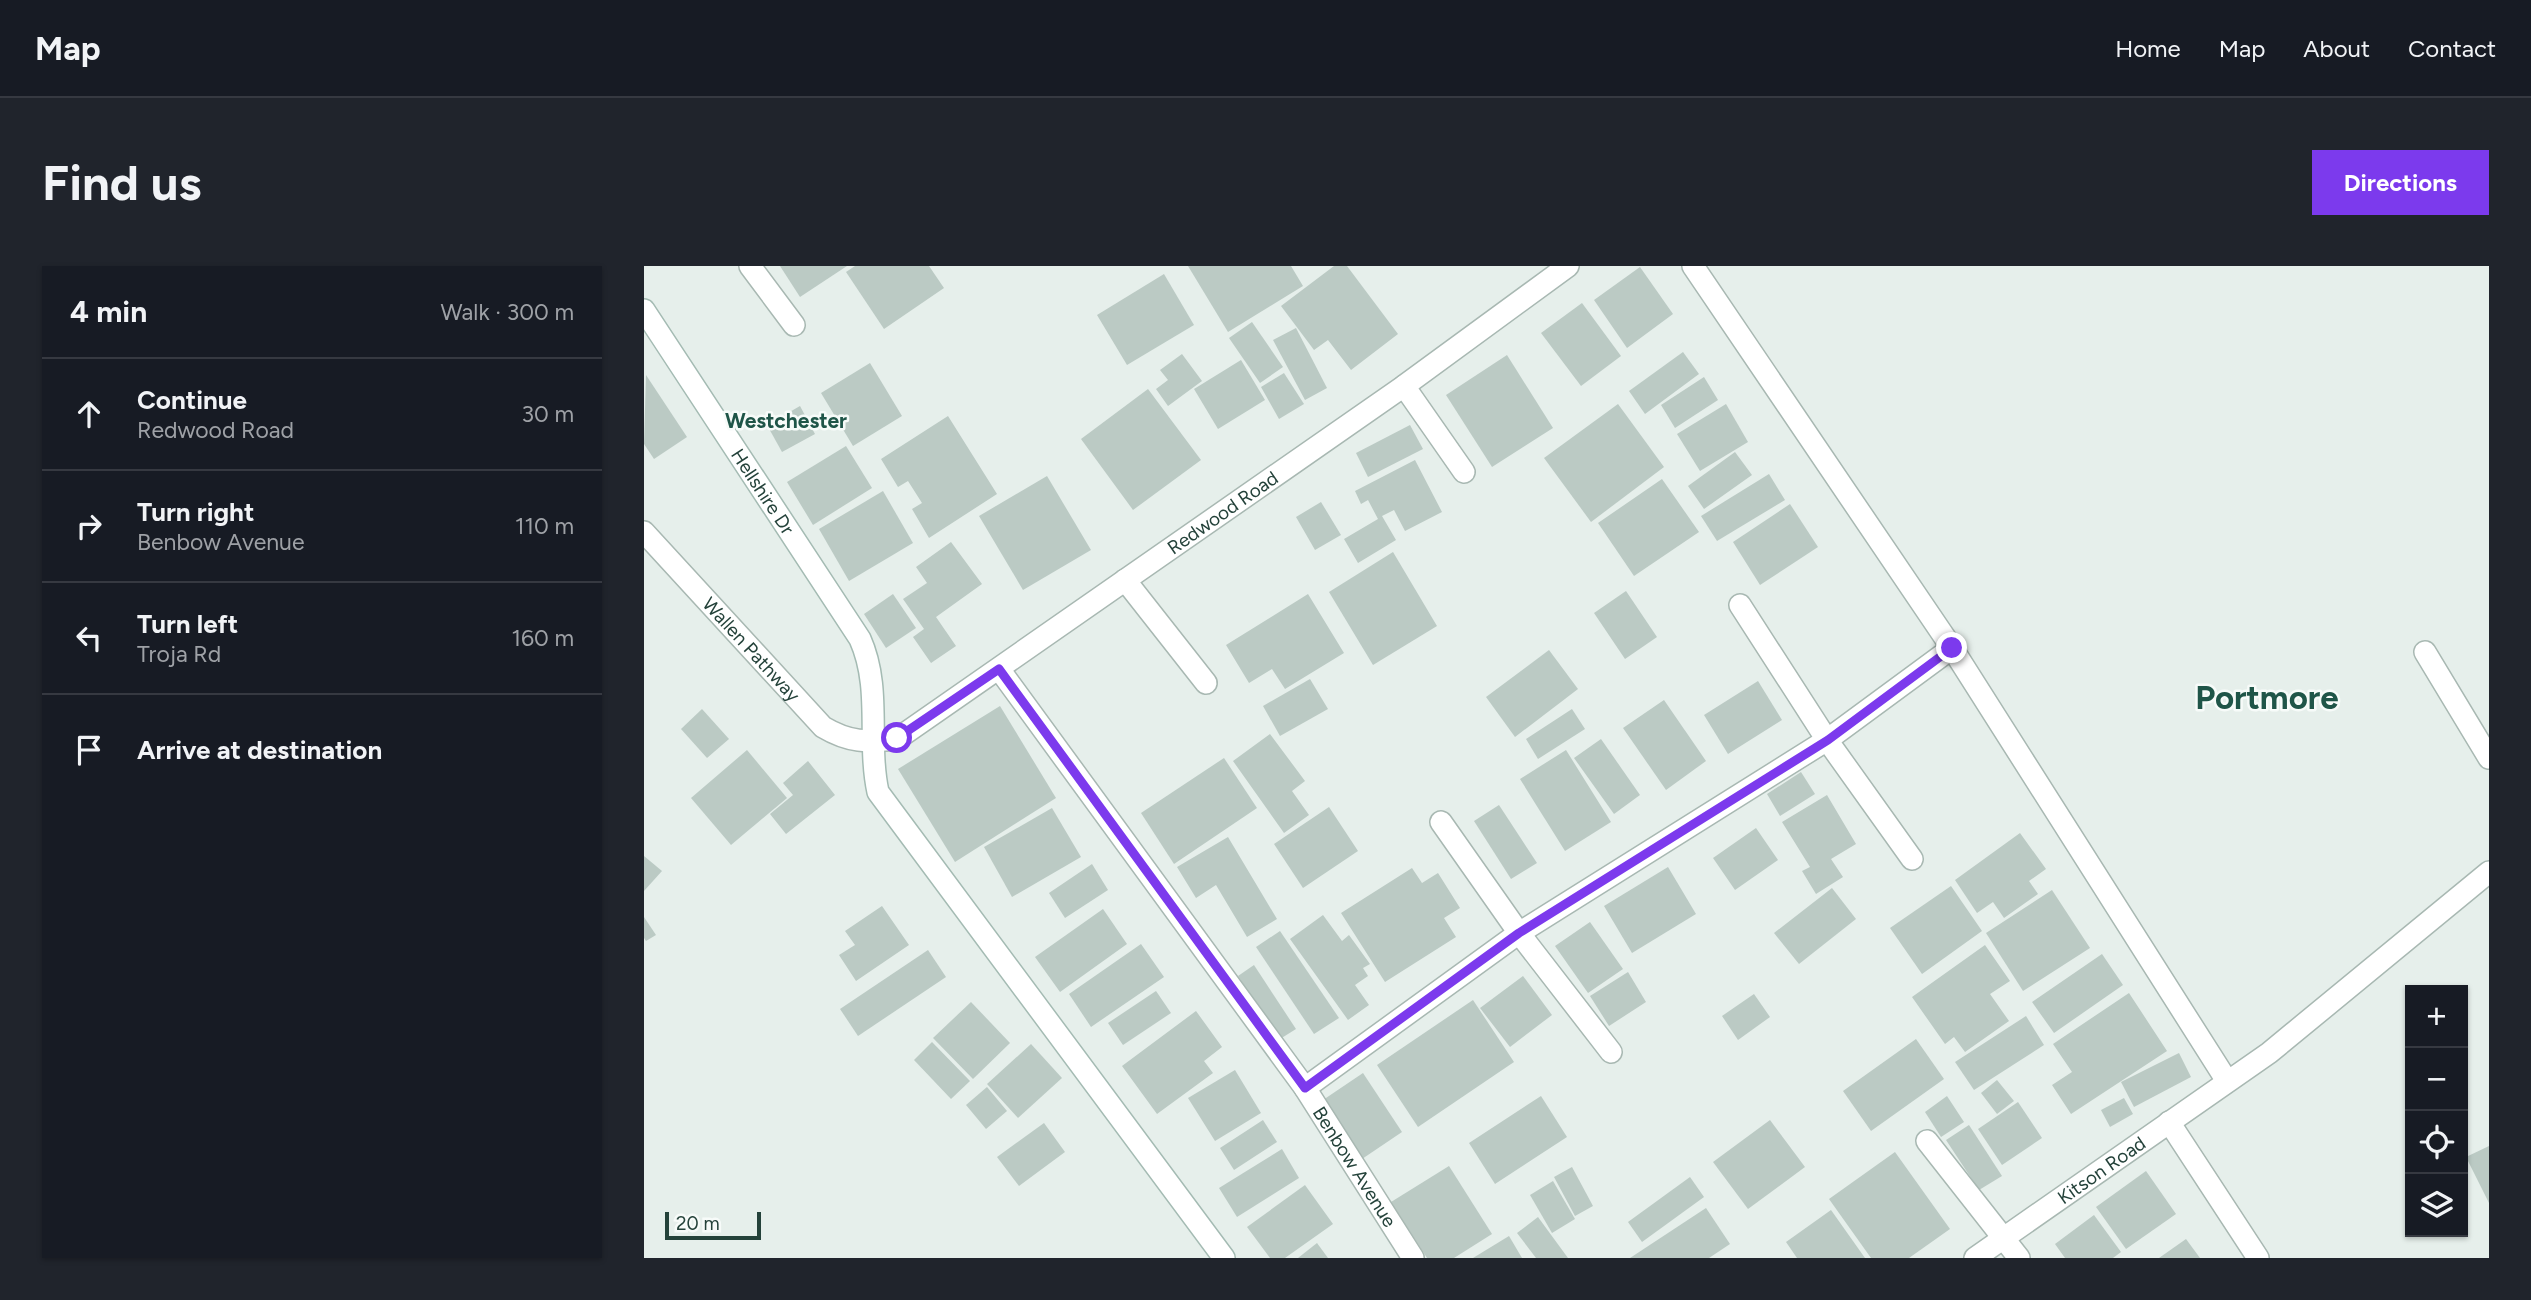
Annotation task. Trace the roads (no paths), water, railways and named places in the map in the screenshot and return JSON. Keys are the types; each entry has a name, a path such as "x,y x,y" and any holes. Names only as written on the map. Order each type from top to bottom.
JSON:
{"street":[{"path":"750,266 793,325"},
{"path":"1693,266 1952,648 2227,1081"},
{"name":"Redwood Road","path":"873,742 897,738 999,669 1404,386 1566,267"},
{"name":"Hellshire Dr","path":"644,310 860,639 869,660 874,709 873,768 878,792 1224,1258"},
{"path":"1404,386 1464,472"},
{"name":"Wallen Pathway","path":"644,533 823,727 843,739 873,742"},
{"path":"1125,580 1206,682"},
{"path":"1740,605 1828,740 1912,859"},
{"path":"1305,1088 1519,933 1828,740 1952,648"},
{"path":"2425,652 2489,758"},
{"name":"Benbow Avenue","path":"999,669 1305,1088 1413,1258"},
{"path":"1441,822 1519,933 1611,1052"},
{"name":"Kitson Road","path":"1975,1258 2269,1053 2489,872"},
{"path":"2169,1122 2258,1258"},
{"path":"1927,1141 2019,1258"}],"district":[{"name":"Westchester","path":"786,420"},
{"name":"Portmore","path":"2267,697"}]}
